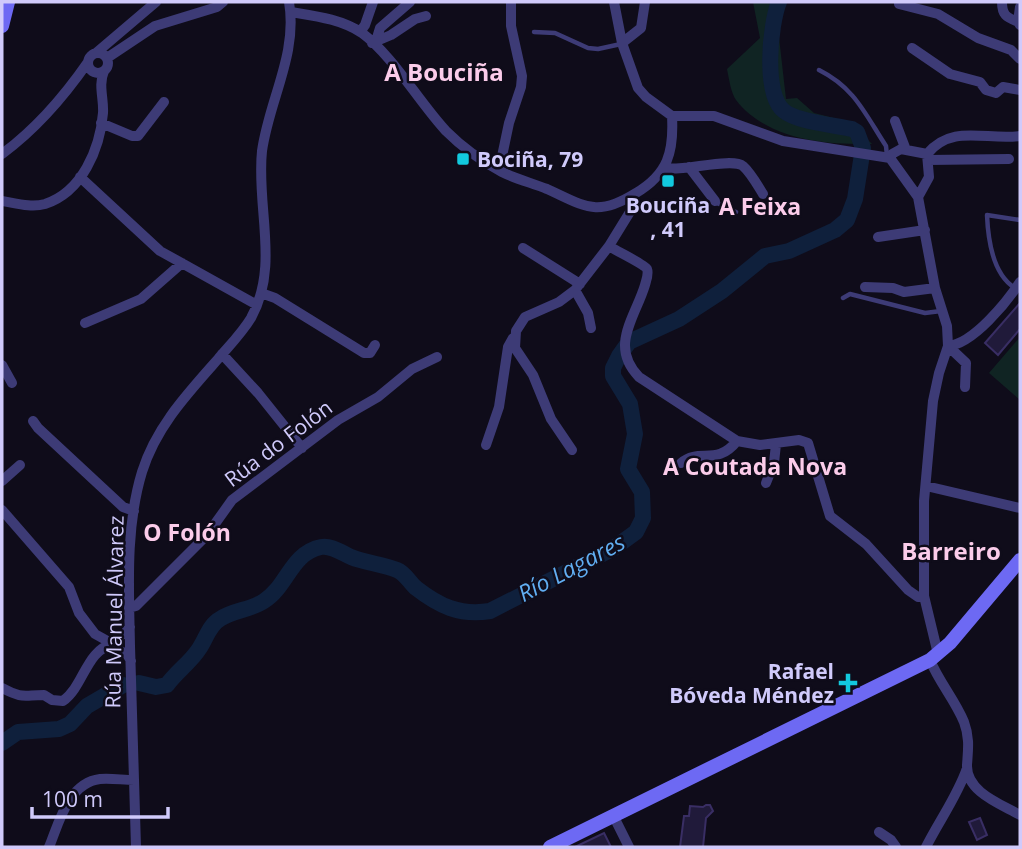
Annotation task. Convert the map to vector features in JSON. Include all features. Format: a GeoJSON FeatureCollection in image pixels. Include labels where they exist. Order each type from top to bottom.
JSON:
{"type":"FeatureCollection","features":[{"type":"Feature","properties":{"kind":"main road"},"geometry":{"type":"LineString","coordinates":[[2,26],[8,2]]}},
{"type":"Feature","properties":{"kind":"main road"},"geometry":{"type":"LineString","coordinates":[[550,847],[934,657],[950,643],[1020,560]]}},
{"type":"Feature","properties":{"kind":"street"},"geometry":{"type":"LineString","coordinates":[[2,201],[44,204],[63,194],[80,177],[99,142],[103,111],[101,91],[90,57],[156,2]]}},
{"type":"Feature","properties":{"kind":"street"},"geometry":{"type":"LineString","coordinates":[[107,58],[155,26],[217,7],[223,2]]}},
{"type":"Feature","properties":{"kind":"street"},"geometry":{"type":"LineString","coordinates":[[360,32],[373,2]]}},
{"type":"Feature","properties":{"kind":"street"},"geometry":{"type":"LineString","coordinates":[[374,42],[380,28],[410,2]]}},
{"type":"Feature","properties":{"kind":"street"},"geometry":{"type":"LineString","coordinates":[[495,167],[501,161],[509,123],[521,88],[522,76],[511,26],[511,2]]}},
{"type":"Feature","properties":{"kind":"street"},"geometry":{"type":"LineString","coordinates":[[614,2],[622,43],[638,88],[672,117],[714,116],[783,141],[870,155],[889,157],[901,149],[927,157],[1009,159]]}},
{"type":"Feature","properties":{"kind":"street"},"geometry":{"type":"LineString","coordinates":[[622,43],[641,28],[645,2]]}},
{"type":"Feature","properties":{"kind":"street"},"geometry":{"type":"LineString","coordinates":[[1002,2],[1002,12],[1006,18],[1019,23],[1020,7]]}},
{"type":"Feature","properties":{"kind":"street"},"geometry":{"type":"LineString","coordinates":[[899,4],[938,14],[978,38],[1011,50],[1020,59]]}},
{"type":"Feature","properties":{"kind":"street"},"geometry":{"type":"LineString","coordinates":[[290,7],[324,17],[360,32],[374,42],[447,132],[495,167],[589,208],[606,206],[633,195],[664,168],[672,147],[672,117]]}},
{"type":"Feature","properties":{"kind":"street","name":"Rúa Manuel Álvarez"},"geometry":{"type":"LineString","coordinates":[[136,847],[129,608],[134,511],[142,472],[168,417],[250,319],[261,293],[266,269],[261,204],[262,154],[266,126],[289,51],[290,7]]}},
{"type":"Feature","properties":{"kind":"street"},"geometry":{"type":"LineString","coordinates":[[374,42],[391,35],[415,19],[426,16]]}},
{"type":"Feature","properties":{"kind":"street"},"geometry":{"type":"LineString","coordinates":[[912,48],[950,74],[980,82],[986,90],[996,93],[1003,87],[1020,90]]}},
{"type":"Feature","properties":{"kind":"street"},"geometry":{"type":"LineString","coordinates":[[2,155],[39,123],[69,89],[95,70],[108,65],[107,58],[96,53]]}},
{"type":"Feature","properties":{"kind":"street"},"geometry":{"type":"LineString","coordinates":[[101,123],[138,136],[164,102]]}},
{"type":"Feature","properties":{"kind":"street"},"geometry":{"type":"LineString","coordinates":[[895,121],[906,150]]}},
{"type":"Feature","properties":{"kind":"street"},"geometry":{"type":"LineString","coordinates":[[918,197],[929,177],[927,157],[933,146],[950,137],[970,134],[998,138],[1020,136]]}},
{"type":"Feature","properties":{"kind":"street"},"geometry":{"type":"LineString","coordinates":[[889,157],[918,197],[948,346],[933,401],[927,451],[924,596],[934,657],[964,721],[969,738],[967,768],[958,790],[926,847]]}},
{"type":"Feature","properties":{"kind":"street"},"geometry":{"type":"LineString","coordinates":[[664,168],[672,170],[737,164],[743,167],[763,194]]}},
{"type":"Feature","properties":{"kind":"street"},"geometry":{"type":"LineString","coordinates":[[689,167],[715,201]]}},
{"type":"Feature","properties":{"kind":"street"},"geometry":{"type":"LineString","coordinates":[[80,177],[160,251],[257,305]]}},
{"type":"Feature","properties":{"kind":"street"},"geometry":{"type":"LineString","coordinates":[[486,445],[499,407],[508,347],[516,331],[525,317],[559,302],[578,287],[609,246],[633,207],[633,195]]}},
{"type":"Feature","properties":{"kind":"street"},"geometry":{"type":"LineString","coordinates":[[878,237],[925,230]]}},
{"type":"Feature","properties":{"kind":"street"},"geometry":{"type":"LineString","coordinates":[[609,246],[643,264],[647,270],[648,277],[643,292],[623,339],[633,371],[737,441],[760,445],[799,440],[808,443],[830,516],[866,544],[908,590],[918,597],[924,596]]}},
{"type":"Feature","properties":{"kind":"street"},"geometry":{"type":"LineString","coordinates":[[523,248],[578,287],[591,328]]}},
{"type":"Feature","properties":{"kind":"street"},"geometry":{"type":"LineString","coordinates":[[85,323],[141,299],[182,263]]}},
{"type":"Feature","properties":{"kind":"street"},"geometry":{"type":"LineString","coordinates":[[948,346],[959,344],[977,331],[1018,285]]}},
{"type":"Feature","properties":{"kind":"street"},"geometry":{"type":"LineString","coordinates":[[865,287],[893,288],[904,292],[935,288]]}},
{"type":"Feature","properties":{"kind":"street"},"geometry":{"type":"LineString","coordinates":[[261,293],[275,298],[364,353],[370,353],[375,345]]}},
{"type":"Feature","properties":{"kind":"street"},"geometry":{"type":"LineString","coordinates":[[516,331],[515,348],[533,375],[551,419],[572,450]]}},
{"type":"Feature","properties":{"kind":"street"},"geometry":{"type":"LineString","coordinates":[[948,346],[965,363],[965,387]]}},
{"type":"Feature","properties":{"kind":"street"},"geometry":{"type":"LineString","coordinates":[[222,354],[258,393],[302,449]]}},
{"type":"Feature","properties":{"kind":"street","name":"Rúa do Folón"},"geometry":{"type":"LineString","coordinates":[[129,608],[136,606],[202,541],[232,500],[338,420],[378,397],[412,369],[437,357]]}},
{"type":"Feature","properties":{"kind":"street"},"geometry":{"type":"LineString","coordinates":[[2,365],[12,383]]}},
{"type":"Feature","properties":{"kind":"street"},"geometry":{"type":"LineString","coordinates":[[33,421],[123,507],[134,511]]}},
{"type":"Feature","properties":{"kind":"street"},"geometry":{"type":"LineString","coordinates":[[681,463],[687,457],[720,456],[729,452],[737,441]]}},
{"type":"Feature","properties":{"kind":"street"},"geometry":{"type":"LineString","coordinates":[[766,483],[774,463],[776,444]]}},
{"type":"Feature","properties":{"kind":"street"},"geometry":{"type":"LineString","coordinates":[[2,481],[20,465]]}},
{"type":"Feature","properties":{"kind":"street"},"geometry":{"type":"LineString","coordinates":[[926,486],[1020,508]]}},
{"type":"Feature","properties":{"kind":"street"},"geometry":{"type":"LineString","coordinates":[[2,510],[69,587],[79,612],[94,634],[127,654],[131,661]]}},
{"type":"Feature","properties":{"kind":"street"},"geometry":{"type":"LineString","coordinates":[[113,644],[115,638],[130,627]]}},
{"type":"Feature","properties":{"kind":"street"},"geometry":{"type":"LineString","coordinates":[[121,635],[130,642],[122,651]]}},
{"type":"Feature","properties":{"kind":"street"},"geometry":{"type":"LineString","coordinates":[[2,688],[27,698],[44,695],[52,700],[63,701],[75,690],[91,661],[104,646],[113,644]]}},
{"type":"Feature","properties":{"kind":"street"},"geometry":{"type":"LineString","coordinates":[[967,768],[975,787],[1020,815]]}},
{"type":"Feature","properties":{"kind":"street"},"geometry":{"type":"LineString","coordinates":[[49,847],[72,794],[86,783],[100,779],[134,780]]}},
{"type":"Feature","properties":{"kind":"street"},"geometry":{"type":"LineString","coordinates":[[958,790],[975,787]]}},
{"type":"Feature","properties":{"kind":"street"},"geometry":{"type":"LineString","coordinates":[[613,815],[629,847]]}},
{"type":"Feature","properties":{"kind":"street"},"geometry":{"type":"LineString","coordinates":[[879,832],[896,847]]}},
{"type":"Feature","properties":{"kind":"lane"},"geometry":{"type":"LineString","coordinates":[[534,32],[555,33],[589,48],[598,49],[622,43]]}},
{"type":"Feature","properties":{"kind":"lane"},"geometry":{"type":"LineString","coordinates":[[819,71],[834,78],[852,92],[886,146],[889,157]]}},
{"type":"Feature","properties":{"kind":"lane"},"geometry":{"type":"LineString","coordinates":[[715,201],[736,212]]}},
{"type":"Feature","properties":{"kind":"lane"},"geometry":{"type":"LineString","coordinates":[[1018,285],[1005,279],[991,251],[987,215],[1020,220]]}},
{"type":"Feature","properties":{"kind":"lane"},"geometry":{"type":"LineString","coordinates":[[842,298],[850,294],[925,313],[942,311]]}},
{"type":"Feature","properties":{"kind":"green space"},"geometry":{"type":"Polygon","coordinates":[[[753,2],[775,2],[786,99],[797,98],[814,113],[850,122],[872,144],[817,141],[781,132],[764,124],[736,100],[727,69],[760,38],[753,2]]]}},
{"type":"Feature","properties":{"kind":"green space"},"geometry":{"type":"Polygon","coordinates":[[[1020,337],[1020,400],[989,373],[1020,337]]]}},
{"type":"Feature","properties":{"kind":"building"},"geometry":{"type":"Polygon","coordinates":[[[1020,303],[1020,329],[998,355],[985,343],[1020,303]]]}},
{"type":"Feature","properties":{"kind":"building"},"geometry":{"type":"Polygon","coordinates":[[[710,805],[713,811],[706,818],[703,847],[680,847],[684,816],[689,816],[690,806],[710,805]]]}},
{"type":"Feature","properties":{"kind":"building"},"geometry":{"type":"Polygon","coordinates":[[[980,818],[987,835],[977,840],[969,822],[980,818]]]}},
{"type":"Feature","properties":{"kind":"building"},"geometry":{"type":"Polygon","coordinates":[[[604,833],[611,847],[575,847],[604,833]]]}},
{"type":"Feature","properties":{"kind":"waterway","name":"Río Lagares"},"geometry":{"type":"LineString","coordinates":[[139,683],[156,687],[167,685],[195,654],[216,622],[272,595],[296,563],[311,550],[333,548],[357,559],[397,570],[416,588],[442,605],[459,611],[479,612],[490,611],[614,548],[636,532],[643,518],[642,492],[628,469],[635,434],[630,404],[613,376],[613,368],[619,356],[629,342],[679,319],[722,291],[765,256],[789,251],[835,230],[847,220],[855,199],[863,148],[857,132],[798,118],[784,111],[777,103],[770,59],[773,26],[779,2]]}},
{"type":"Feature","properties":{"kind":"waterway","name":"Río Lagares"},"geometry":{"type":"LineString","coordinates":[[2,743],[18,732],[59,729],[70,724],[87,706],[123,685]]}},
{"type":"Feature","properties":{"kind":"place","name":"Bociña, 79"},"geometry":{"type":"Point","coordinates":[463,159]}},
{"type":"Feature","properties":{"kind":"place","name":"Bouciña , 41"},"geometry":{"type":"Point","coordinates":[668,181]}},
{"type":"Feature","properties":{"kind":"place","name":"Rafael Bóveda Méndez"},"geometry":{"type":"Point","coordinates":[848,683]}},
{"type":"Feature","properties":{"kind":"district","name":"A Bouciña"},"geometry":{"type":"Point","coordinates":[444,71]}},
{"type":"Feature","properties":{"kind":"district","name":"A Feixa"},"geometry":{"type":"Point","coordinates":[760,206]}},
{"type":"Feature","properties":{"kind":"district","name":"A Coutada Nova"},"geometry":{"type":"Point","coordinates":[755,466]}},
{"type":"Feature","properties":{"kind":"district","name":"O Folón"},"geometry":{"type":"Point","coordinates":[187,532]}},
{"type":"Feature","properties":{"kind":"district","name":"Barreiro"},"geometry":{"type":"Point","coordinates":[951,550]}}]}
